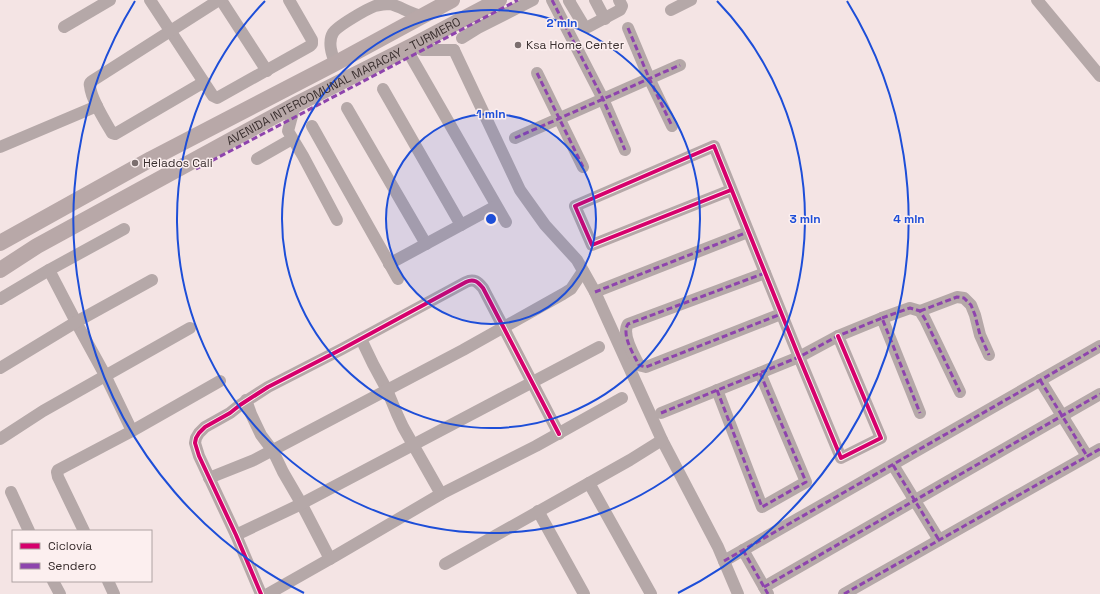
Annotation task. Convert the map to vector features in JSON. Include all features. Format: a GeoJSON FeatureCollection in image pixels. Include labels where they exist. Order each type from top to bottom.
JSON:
{"type":"FeatureCollection","features":[{"type":"Feature","properties":{"kind":"main road","name":"AVENIDA INTERCOMUNAL MARACAY - TURMERO"},"geometry":{"type":"LineString","coordinates":[[0,243],[151,159],[452,0]]}},
{"type":"Feature","properties":{"kind":"main road","name":"AVENIDA INTERCOMUNAL MARACAY - TURMERO"},"geometry":{"type":"LineString","coordinates":[[0,270],[37,246],[294,105],[410,47],[499,0]]}},
{"type":"Feature","properties":{"kind":"street"},"geometry":{"type":"LineString","coordinates":[[64,27],[110,0]]}},
{"type":"Feature","properties":{"kind":"street"},"geometry":{"type":"LineString","coordinates":[[150,0],[213,96],[217,98],[267,71],[312,44],[312,40],[289,0]]}},
{"type":"Feature","properties":{"kind":"street"},"geometry":{"type":"LineString","coordinates":[[204,82],[115,134],[112,133],[97,106],[90,87],[90,83],[92,81],[220,0],[267,71]]}},
{"type":"Feature","properties":{"kind":"street"},"geometry":{"type":"LineString","coordinates":[[462,38],[478,28],[533,0]]}},
{"type":"Feature","properties":{"kind":"street"},"geometry":{"type":"LineString","coordinates":[[552,0],[603,99],[626,150]]}},
{"type":"Feature","properties":{"kind":"street"},"geometry":{"type":"LineString","coordinates":[[570,0],[569,1],[584,26],[588,27],[620,10],[622,6],[619,0]]}},
{"type":"Feature","properties":{"kind":"street"},"geometry":{"type":"LineString","coordinates":[[596,0],[605,18]]}},
{"type":"Feature","properties":{"kind":"street"},"geometry":{"type":"LineString","coordinates":[[671,10],[691,0]]}},
{"type":"Feature","properties":{"kind":"street"},"geometry":{"type":"LineString","coordinates":[[1037,0],[1100,76]]}},
{"type":"Feature","properties":{"kind":"street"},"geometry":{"type":"LineString","coordinates":[[336,62],[333,58],[331,40],[333,33],[340,25],[375,6],[389,4],[414,15],[423,16]]}},
{"type":"Feature","properties":{"kind":"street"},"geometry":{"type":"LineString","coordinates":[[454,50],[462,38],[466,27],[466,17]]}},
{"type":"Feature","properties":{"kind":"street"},"geometry":{"type":"LineString","coordinates":[[628,28],[649,78],[672,126]]}},
{"type":"Feature","properties":{"kind":"street"},"geometry":{"type":"LineString","coordinates":[[410,47],[422,50],[454,50]]}},
{"type":"Feature","properties":{"kind":"street"},"geometry":{"type":"LineString","coordinates":[[410,47],[506,222]]}},
{"type":"Feature","properties":{"kind":"street"},"geometry":{"type":"LineString","coordinates":[[454,50],[520,190],[545,225],[577,260],[595,292],[662,440],[718,547],[738,594]]}},
{"type":"Feature","properties":{"kind":"street"},"geometry":{"type":"LineString","coordinates":[[515,138],[680,65]]}},
{"type":"Feature","properties":{"kind":"street"},"geometry":{"type":"LineString","coordinates":[[537,73],[583,167]]}},
{"type":"Feature","properties":{"kind":"street"},"geometry":{"type":"LineString","coordinates":[[383,89],[461,225]]}},
{"type":"Feature","properties":{"kind":"street"},"geometry":{"type":"LineString","coordinates":[[294,105],[288,132],[303,156],[337,220]]}},
{"type":"Feature","properties":{"kind":"street"},"geometry":{"type":"LineString","coordinates":[[0,148],[97,106]]}},
{"type":"Feature","properties":{"kind":"street"},"geometry":{"type":"LineString","coordinates":[[347,108],[426,244]]}},
{"type":"Feature","properties":{"kind":"street"},"geometry":{"type":"LineString","coordinates":[[312,126],[398,279]]}},
{"type":"Feature","properties":{"kind":"street"},"geometry":{"type":"LineString","coordinates":[[257,159],[292,139]]}},
{"type":"Feature","properties":{"kind":"street"},"geometry":{"type":"LineString","coordinates":[[731,190],[592,244],[574,206],[714,146],[781,314],[841,458],[881,438],[838,336]]}},
{"type":"Feature","properties":{"kind":"street"},"geometry":{"type":"LineString","coordinates":[[389,264],[496,206]]}},
{"type":"Feature","properties":{"kind":"street"},"geometry":{"type":"LineString","coordinates":[[0,299],[124,229]]}},
{"type":"Feature","properties":{"kind":"street"},"geometry":{"type":"LineString","coordinates":[[595,292],[748,232]]}},
{"type":"Feature","properties":{"kind":"street"},"geometry":{"type":"LineString","coordinates":[[49,270],[105,375],[132,431]]}},
{"type":"Feature","properties":{"kind":"street"},"geometry":{"type":"LineString","coordinates":[[209,478],[254,460],[463,350],[571,289],[583,271]]}},
{"type":"Feature","properties":{"kind":"street"},"geometry":{"type":"LineString","coordinates":[[765,273],[628,324],[625,331],[627,339],[640,365],[646,367],[781,314]]}},
{"type":"Feature","properties":{"kind":"street"},"geometry":{"type":"LineString","coordinates":[[0,368],[76,322],[152,280]]}},
{"type":"Feature","properties":{"kind":"street"},"geometry":{"type":"LineString","coordinates":[[262,594],[199,456],[195,443],[199,433],[205,427],[225,416],[246,400],[268,387],[361,339],[459,285],[472,280],[479,283],[504,327],[522,365],[559,434]]}},
{"type":"Feature","properties":{"kind":"street"},"geometry":{"type":"LineString","coordinates":[[661,413],[799,357],[838,336],[882,318],[910,308],[920,311],[958,297],[964,298],[971,305],[976,315],[980,335],[989,355]]}},
{"type":"Feature","properties":{"kind":"street"},"geometry":{"type":"LineString","coordinates":[[920,311],[925,318],[960,392]]}},
{"type":"Feature","properties":{"kind":"street"},"geometry":{"type":"LineString","coordinates":[[882,318],[920,413]]}},
{"type":"Feature","properties":{"kind":"street"},"geometry":{"type":"LineString","coordinates":[[0,439],[43,411],[190,328]]}},
{"type":"Feature","properties":{"kind":"street"},"geometry":{"type":"LineString","coordinates":[[361,339],[372,364],[387,390],[397,414],[441,494]]}},
{"type":"Feature","properties":{"kind":"street"},"geometry":{"type":"LineString","coordinates":[[724,561],[1100,346]]}},
{"type":"Feature","properties":{"kind":"street"},"geometry":{"type":"LineString","coordinates":[[236,535],[414,445],[599,347]]}},
{"type":"Feature","properties":{"kind":"street"},"geometry":{"type":"LineString","coordinates":[[717,390],[762,507],[806,482],[760,373]]}},
{"type":"Feature","properties":{"kind":"street"},"geometry":{"type":"LineString","coordinates":[[1040,380],[1087,456]]}},
{"type":"Feature","properties":{"kind":"street"},"geometry":{"type":"LineString","coordinates":[[84,530],[57,471],[132,431],[220,381]]}},
{"type":"Feature","properties":{"kind":"street"},"geometry":{"type":"LineString","coordinates":[[743,550],[766,590],[914,500],[1100,394]]}},
{"type":"Feature","properties":{"kind":"street"},"geometry":{"type":"LineString","coordinates":[[268,594],[441,494],[559,434],[622,398]]}},
{"type":"Feature","properties":{"kind":"street"},"geometry":{"type":"LineString","coordinates":[[246,400],[261,435],[273,450],[283,472],[330,559]]}},
{"type":"Feature","properties":{"kind":"street"},"geometry":{"type":"LineString","coordinates":[[445,564],[630,460],[662,440]]}},
{"type":"Feature","properties":{"kind":"street"},"geometry":{"type":"LineString","coordinates":[[844,594],[1100,449]]}},
{"type":"Feature","properties":{"kind":"street"},"geometry":{"type":"LineString","coordinates":[[893,465],[939,540]]}},
{"type":"Feature","properties":{"kind":"street"},"geometry":{"type":"LineString","coordinates":[[589,483],[651,594]]}},
{"type":"Feature","properties":{"kind":"street"},"geometry":{"type":"LineString","coordinates":[[11,492],[30,530]]}},
{"type":"Feature","properties":{"kind":"street"},"geometry":{"type":"LineString","coordinates":[[538,511],[584,594]]}},
{"type":"Feature","properties":{"kind":"street"},"geometry":{"type":"LineString","coordinates":[[54,582],[60,594]]}},
{"type":"Feature","properties":{"kind":"street"},"geometry":{"type":"LineString","coordinates":[[108,582],[114,594]]}},
{"type":"Feature","properties":{"kind":"marked path"},"geometry":{"type":"LineString","coordinates":[[196,169],[518,0]]}},
{"type":"Feature","properties":{"kind":"marked path"},"geometry":{"type":"LineString","coordinates":[[552,0],[603,99],[625,150]]}},
{"type":"Feature","properties":{"kind":"marked path"},"geometry":{"type":"LineString","coordinates":[[628,28],[649,78],[672,126]]}},
{"type":"Feature","properties":{"kind":"marked path"},"geometry":{"type":"LineString","coordinates":[[515,138],[680,65]]}},
{"type":"Feature","properties":{"kind":"marked path"},"geometry":{"type":"LineString","coordinates":[[537,73],[583,167]]}},
{"type":"Feature","properties":{"kind":"marked path"},"geometry":{"type":"LineString","coordinates":[[595,292],[748,232]]}},
{"type":"Feature","properties":{"kind":"marked path"},"geometry":{"type":"LineString","coordinates":[[765,273],[628,324],[626,334],[629,345],[639,365],[646,367],[781,314]]}},
{"type":"Feature","properties":{"kind":"marked path"},"geometry":{"type":"LineString","coordinates":[[920,311],[957,297],[964,298],[971,305],[980,335],[989,355]]}},
{"type":"Feature","properties":{"kind":"marked path"},"geometry":{"type":"LineString","coordinates":[[882,318],[910,308],[920,311],[960,392]]}},
{"type":"Feature","properties":{"kind":"marked path"},"geometry":{"type":"LineString","coordinates":[[661,413],[799,357],[838,336],[882,318],[920,413]]}},
{"type":"Feature","properties":{"kind":"marked path"},"geometry":{"type":"LineString","coordinates":[[724,561],[1100,346]]}},
{"type":"Feature","properties":{"kind":"marked path"},"geometry":{"type":"LineString","coordinates":[[717,390],[762,507],[806,482],[760,373]]}},
{"type":"Feature","properties":{"kind":"marked path"},"geometry":{"type":"LineString","coordinates":[[1040,380],[1087,456]]}},
{"type":"Feature","properties":{"kind":"marked path"},"geometry":{"type":"LineString","coordinates":[[764,587],[1100,394]]}},
{"type":"Feature","properties":{"kind":"marked path"},"geometry":{"type":"LineString","coordinates":[[844,594],[1100,449]]}},
{"type":"Feature","properties":{"kind":"marked path"},"geometry":{"type":"LineString","coordinates":[[893,465],[939,540]]}},
{"type":"Feature","properties":{"kind":"marked path"},"geometry":{"type":"LineString","coordinates":[[743,550],[768,594]]}},
{"type":"Feature","properties":{"kind":"cycle path"},"geometry":{"type":"LineString","coordinates":[[731,190],[592,245],[575,206],[714,146],[841,458],[881,438],[838,336]]}},
{"type":"Feature","properties":{"kind":"cycle path"},"geometry":{"type":"LineString","coordinates":[[261,594],[236,535],[199,456],[195,443],[199,433],[205,427],[230,413],[268,387],[466,282],[474,281],[478,282],[483,288],[559,434]]}},
{"type":"Feature","properties":{"kind":"place","name":"Ksa Home Center"},"geometry":{"type":"Point","coordinates":[518,45]}},
{"type":"Feature","properties":{"kind":"place","name":"Helados Cali"},"geometry":{"type":"Point","coordinates":[135,163]}}]}
